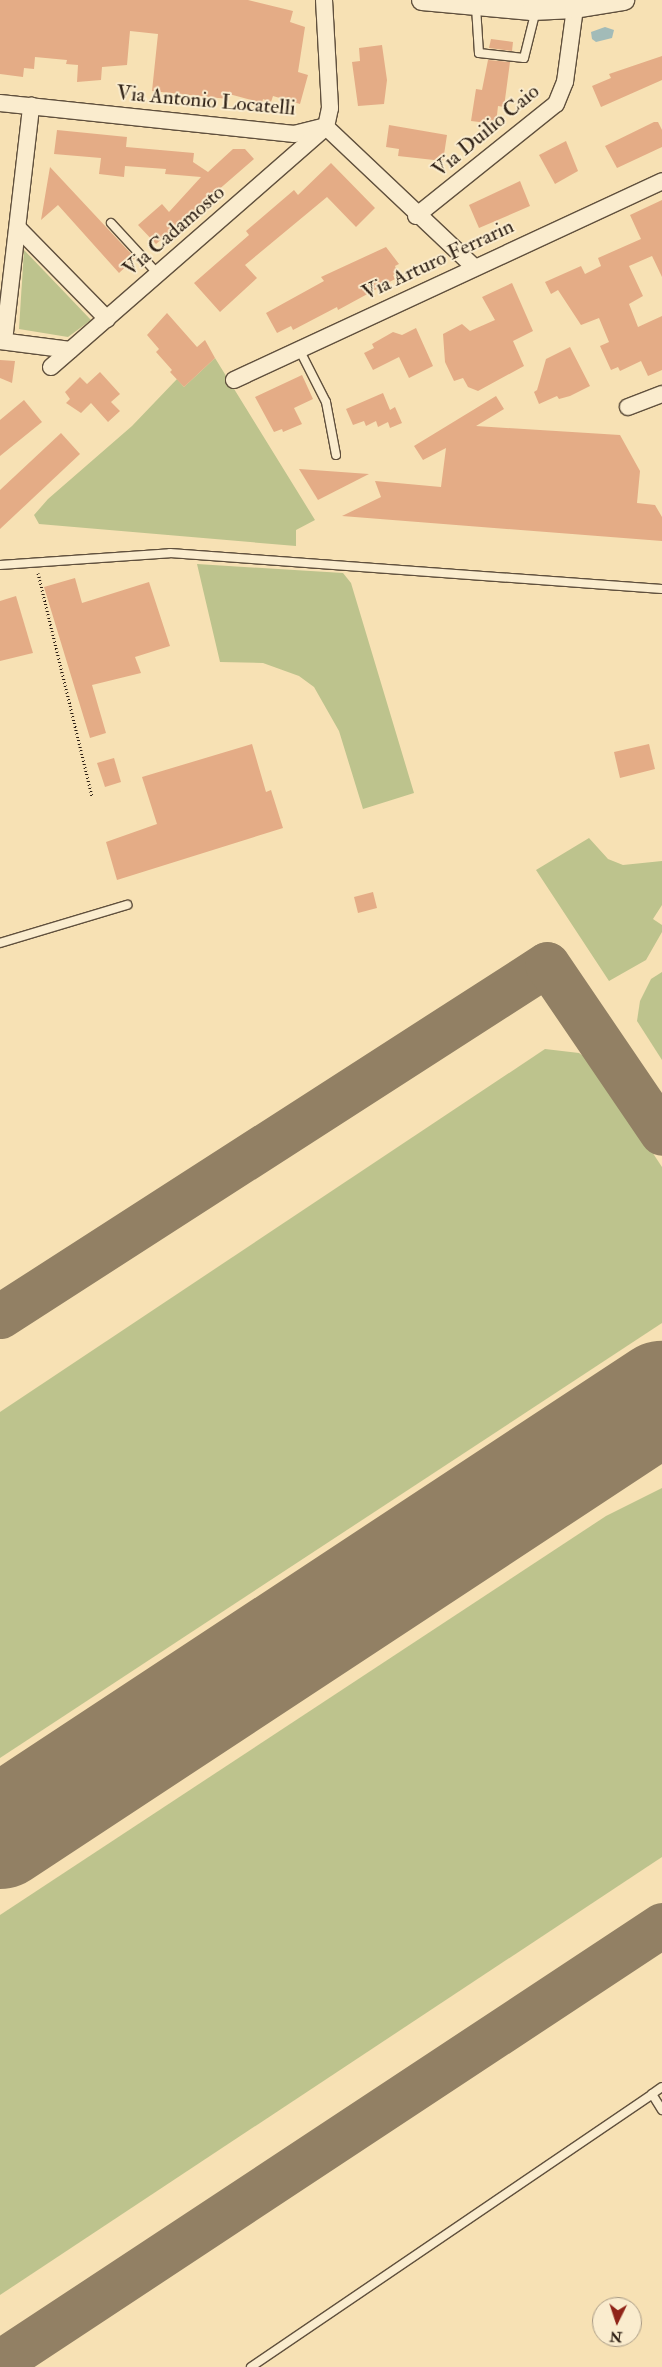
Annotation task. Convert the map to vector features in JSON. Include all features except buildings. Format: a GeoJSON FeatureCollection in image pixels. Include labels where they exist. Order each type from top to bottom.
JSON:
{"type":"FeatureCollection","features":[{"type":"Feature","properties":{"kind":"street"},"geometry":{"type":"LineString","coordinates":[[324,0],[330,108],[326,127]]}},
{"type":"Feature","properties":{"kind":"street"},"geometry":{"type":"LineString","coordinates":[[422,0],[476,7],[536,10],[575,8],[624,0]]}},
{"type":"Feature","properties":{"kind":"street","name":"Via Duilio Caio"},"geometry":{"type":"LineString","coordinates":[[416,216],[556,104],[564,82],[575,8]]}},
{"type":"Feature","properties":{"kind":"street","name":"Via Antonio Locatelli"},"geometry":{"type":"LineString","coordinates":[[0,103],[294,134],[326,127],[416,216],[473,266]]}},
{"type":"Feature","properties":{"kind":"street"},"geometry":{"type":"LineString","coordinates":[[31,106],[19,229],[2,341],[70,350]]}},
{"type":"Feature","properties":{"kind":"street","name":"Via Cadamosto"},"geometry":{"type":"LineString","coordinates":[[51,367],[326,127]]}},
{"type":"Feature","properties":{"kind":"street","name":"Via Arturo Ferrarin"},"geometry":{"type":"LineString","coordinates":[[234,380],[473,266],[662,181]]}},
{"type":"Feature","properties":{"kind":"street"},"geometry":{"type":"LineString","coordinates":[[19,229],[107,319]]}},
{"type":"Feature","properties":{"kind":"street"},"geometry":{"type":"LineString","coordinates":[[628,407],[662,394]]}},
{"type":"Feature","properties":{"kind":"lane"},"geometry":{"type":"LineString","coordinates":[[476,7],[479,53],[524,58],[536,10]]}},
{"type":"Feature","properties":{"kind":"lane"},"geometry":{"type":"LineString","coordinates":[[110,223],[158,274]]}},
{"type":"Feature","properties":{"kind":"lane"},"geometry":{"type":"LineString","coordinates":[[299,349],[326,402],[336,455]]}},
{"type":"Feature","properties":{"kind":"lane"},"geometry":{"type":"LineString","coordinates":[[0,565],[170,553],[662,589]]}},
{"type":"Feature","properties":{"kind":"lane"},"geometry":{"type":"LineString","coordinates":[[0,943],[128,905]]}},
{"type":"Feature","properties":{"kind":"lane"},"geometry":{"type":"LineString","coordinates":[[251,2367],[662,2087]]}},
{"type":"Feature","properties":{"kind":"lane"},"geometry":{"type":"LineString","coordinates":[[652,2094],[662,2110]]}},
{"type":"Feature","properties":{"kind":"path"},"geometry":{"type":"LineString","coordinates":[[32,570],[38,571],[37,581],[92,796]]}},
{"type":"Feature","properties":{"kind":"green space"},"geometry":{"type":"Polygon","coordinates":[[[24,250],[91,320],[68,337],[19,329],[24,250]]]}},
{"type":"Feature","properties":{"kind":"green space"},"geometry":{"type":"Polygon","coordinates":[[[215,358],[315,520],[296,530],[296,546],[39,524],[34,515],[48,499],[132,426],[177,379],[184,387],[215,358]]]}},
{"type":"Feature","properties":{"kind":"green space"},"geometry":{"type":"Polygon","coordinates":[[[197,564],[343,573],[351,583],[414,793],[363,809],[339,731],[314,687],[299,676],[263,663],[220,662],[197,564]]]}},
{"type":"Feature","properties":{"kind":"green space"},"geometry":{"type":"Polygon","coordinates":[[[589,838],[608,859],[623,865],[662,861],[662,905],[653,919],[662,925],[662,932],[646,960],[609,981],[536,870],[589,838]]]}},
{"type":"Feature","properties":{"kind":"green space"},"geometry":{"type":"Polygon","coordinates":[[[662,972],[662,1060],[637,1021],[640,1001],[651,979],[662,972]]]}},
{"type":"Feature","properties":{"kind":"green space"},"geometry":{"type":"Polygon","coordinates":[[[545,1049],[579,1053],[594,1064],[662,1167],[662,1323],[0,1758],[0,1412],[545,1049]]]}},
{"type":"Feature","properties":{"kind":"green space"},"geometry":{"type":"Polygon","coordinates":[[[662,1488],[662,1857],[0,2295],[0,1915],[606,1516],[662,1488]]]}},
{"type":"Feature","properties":{"kind":"water"},"geometry":{"type":"Polygon","coordinates":[[[605,27],[614,30],[612,38],[596,42],[592,39],[591,32],[605,27]]]}},
{"type":"Feature","properties":{"kind":"taxiway"},"geometry":{"type":"LineString","coordinates":[[0,1316],[547,964],[662,1133]]}},
{"type":"Feature","properties":{"kind":"taxiway"},"geometry":{"type":"LineString","coordinates":[[0,2362],[662,1925]]}},
{"type":"Feature","properties":{"kind":"runway"},"geometry":{"type":"LineString","coordinates":[[0,1833],[662,1397]]}}]}
